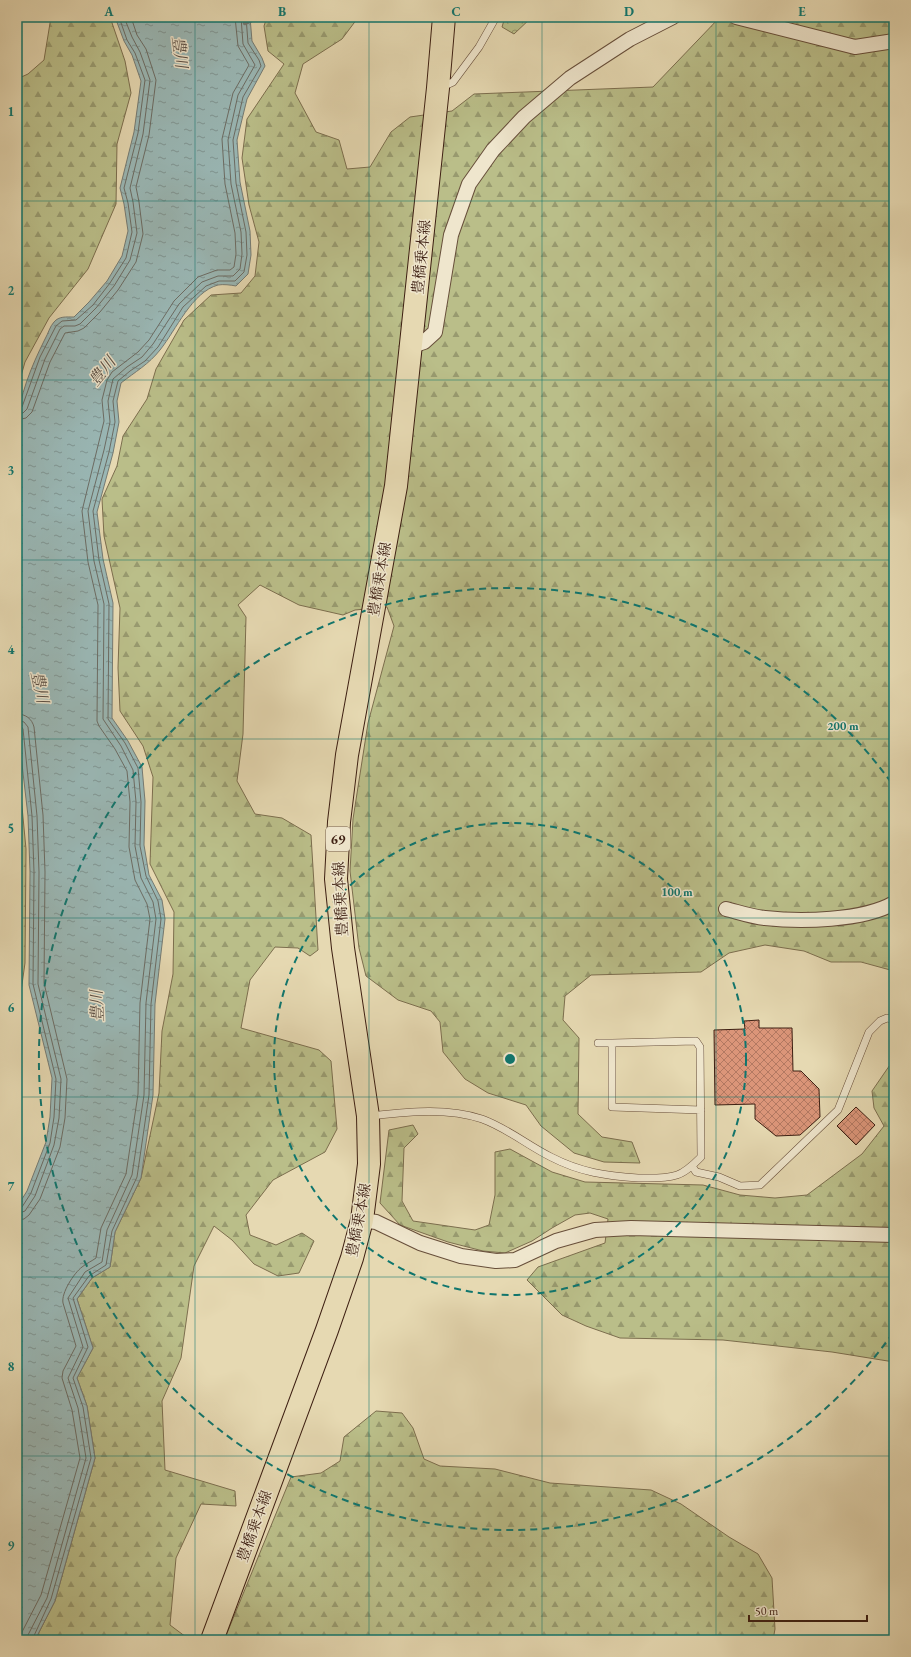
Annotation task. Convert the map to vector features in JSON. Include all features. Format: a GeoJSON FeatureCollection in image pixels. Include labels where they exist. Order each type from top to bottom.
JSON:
{"type":"FeatureCollection","features":[{"type":"Feature","properties":{"kind":"main road","name":"豊橋乗本線"},"geometry":{"type":"LineString","coordinates":[[212,1640],[327,1330],[352,1258],[362,1220],[369,1164],[368,1116],[342,948],[336,879],[339,822],[348,755],[396,486],[412,346],[444,17]]}},
{"type":"Feature","properties":{"kind":"street"},"geometry":{"type":"LineString","coordinates":[[412,346],[424,342],[436,332],[451,234],[469,184],[493,150],[524,117],[570,78],[630,39],[673,17]]}},
{"type":"Feature","properties":{"kind":"street"},"geometry":{"type":"LineString","coordinates":[[736,17],[855,47],[894,41]]}},
{"type":"Feature","properties":{"kind":"street"},"geometry":{"type":"LineString","coordinates":[[726,909],[764,918],[816,920],[859,915],[894,903]]}},
{"type":"Feature","properties":{"kind":"street"},"geometry":{"type":"LineString","coordinates":[[362,1220],[376,1222],[420,1243],[461,1256],[496,1261],[515,1260],[556,1241],[595,1230],[631,1228],[894,1235]]}},
{"type":"Feature","properties":{"kind":"lane"},"geometry":{"type":"LineString","coordinates":[[438,88],[453,82],[479,47],[496,17]]}},
{"type":"Feature","properties":{"kind":"lane"},"geometry":{"type":"LineString","coordinates":[[692,1166],[696,1172],[719,1178],[740,1186],[760,1185],[838,1110],[869,1032],[880,1021],[887,1018],[894,1020]]}},
{"type":"Feature","properties":{"kind":"lane"},"geometry":{"type":"LineString","coordinates":[[368,1116],[411,1111],[449,1113],[481,1119],[509,1132],[551,1157],[578,1168],[607,1176],[661,1179],[679,1175],[692,1166],[701,1157],[700,1047],[696,1041],[598,1043]]}},
{"type":"Feature","properties":{"kind":"lane"},"geometry":{"type":"LineString","coordinates":[[612,1043],[612,1107],[701,1110]]}},
{"type":"Feature","properties":{"kind":"green space"},"geometry":{"type":"Polygon","coordinates":[[[51,17],[110,17],[125,61],[131,93],[117,144],[116,204],[88,269],[49,318],[25,362],[17,390],[17,79],[28,74],[44,60],[51,17]]]}},
{"type":"Feature","properties":{"kind":"green space"},"geometry":{"type":"Polygon","coordinates":[[[267,17],[350,17],[357,19],[342,39],[303,64],[295,93],[316,132],[339,140],[347,169],[370,167],[391,132],[410,117],[452,111],[474,94],[653,87],[720,17],[894,17],[894,971],[861,962],[831,962],[804,951],[765,945],[729,953],[701,972],[591,975],[565,996],[563,1020],[579,1038],[578,1114],[602,1137],[632,1142],[640,1163],[604,1162],[574,1153],[541,1126],[526,1105],[488,1093],[465,1079],[443,1052],[440,1022],[431,1011],[398,1000],[366,976],[359,948],[350,871],[353,819],[368,723],[394,626],[387,607],[355,610],[343,615],[299,605],[260,585],[238,605],[246,617],[243,734],[237,781],[255,814],[282,818],[311,835],[318,950],[310,956],[298,948],[275,947],[250,980],[241,1028],[319,1050],[331,1061],[337,1129],[325,1152],[273,1180],[246,1215],[250,1235],[276,1245],[302,1233],[314,1241],[299,1273],[278,1276],[254,1264],[232,1240],[214,1226],[194,1266],[181,1358],[162,1401],[165,1470],[235,1491],[236,1506],[201,1504],[176,1558],[170,1625],[190,1640],[35,1640],[55,1601],[95,1458],[87,1406],[77,1378],[93,1348],[77,1299],[92,1278],[110,1267],[115,1232],[141,1178],[159,1093],[162,1031],[173,974],[174,912],[150,864],[153,777],[143,746],[120,711],[118,668],[120,608],[104,536],[102,499],[117,466],[123,436],[147,399],[156,369],[184,320],[211,295],[241,293],[255,276],[259,242],[249,205],[242,158],[247,119],[284,64],[268,51],[264,26],[267,17]]]}},
{"type":"Feature","properties":{"kind":"green space"},"geometry":{"type":"Polygon","coordinates":[[[505,17],[532,17],[514,34],[502,27],[505,17]]]}},
{"type":"Feature","properties":{"kind":"green space"},"geometry":{"type":"Polygon","coordinates":[[[17,754],[26,849],[25,963],[17,1020],[17,754]]]}},
{"type":"Feature","properties":{"kind":"green space"},"geometry":{"type":"Polygon","coordinates":[[[894,1059],[894,1362],[832,1352],[723,1340],[620,1338],[586,1326],[562,1315],[527,1280],[538,1267],[605,1243],[608,1219],[590,1213],[575,1215],[532,1241],[505,1253],[483,1251],[448,1242],[400,1225],[380,1203],[389,1130],[413,1125],[418,1134],[404,1148],[402,1201],[413,1221],[475,1230],[489,1225],[495,1195],[495,1152],[510,1149],[552,1172],[585,1182],[703,1185],[740,1195],[775,1198],[807,1195],[862,1154],[884,1126],[874,1108],[872,1091],[894,1059]]]}},
{"type":"Feature","properties":{"kind":"green space"},"geometry":{"type":"Polygon","coordinates":[[[376,1411],[402,1413],[413,1428],[424,1459],[440,1466],[495,1469],[550,1483],[651,1490],[681,1504],[729,1537],[758,1554],[772,1578],[775,1629],[773,1640],[209,1640],[225,1638],[291,1477],[321,1473],[340,1461],[344,1437],[376,1411]]]}},
{"type":"Feature","properties":{"kind":"water","name":"豊川"},"geometry":{"type":"Polygon","coordinates":[[[115,17],[250,17],[252,41],[265,66],[247,99],[237,140],[240,182],[250,231],[251,255],[248,274],[236,286],[218,285],[200,295],[192,303],[156,355],[147,364],[121,383],[117,401],[119,422],[113,453],[97,512],[103,559],[113,603],[112,718],[128,741],[142,767],[145,801],[144,845],[149,875],[162,900],[165,919],[155,1004],[153,1095],[141,1178],[115,1232],[110,1267],[92,1278],[77,1299],[93,1348],[77,1378],[87,1406],[95,1458],[55,1601],[35,1640],[17,1640],[17,1207],[27,1191],[46,1142],[50,1117],[52,1078],[29,985],[30,872],[28,816],[17,721],[17,427],[20,404],[26,382],[51,326],[60,318],[74,317],[107,281],[122,256],[128,231],[120,188],[134,132],[141,81],[132,55],[124,41],[115,17]]]}},
{"type":"Feature","properties":{"kind":"building"},"geometry":{"type":"Polygon","coordinates":[[[759,1020],[759,1028],[792,1028],[793,1071],[801,1071],[819,1089],[820,1117],[800,1135],[776,1136],[755,1119],[755,1104],[715,1105],[714,1030],[745,1029],[744,1021],[759,1020]]]}},
{"type":"Feature","properties":{"kind":"building"},"geometry":{"type":"Polygon","coordinates":[[[856,1107],[875,1125],[856,1145],[837,1126],[856,1107]]]}},
{"type":"Feature","properties":{"kind":"waterway"},"geometry":{"type":"LineString","coordinates":[[245,23],[258,17]]}}]}
